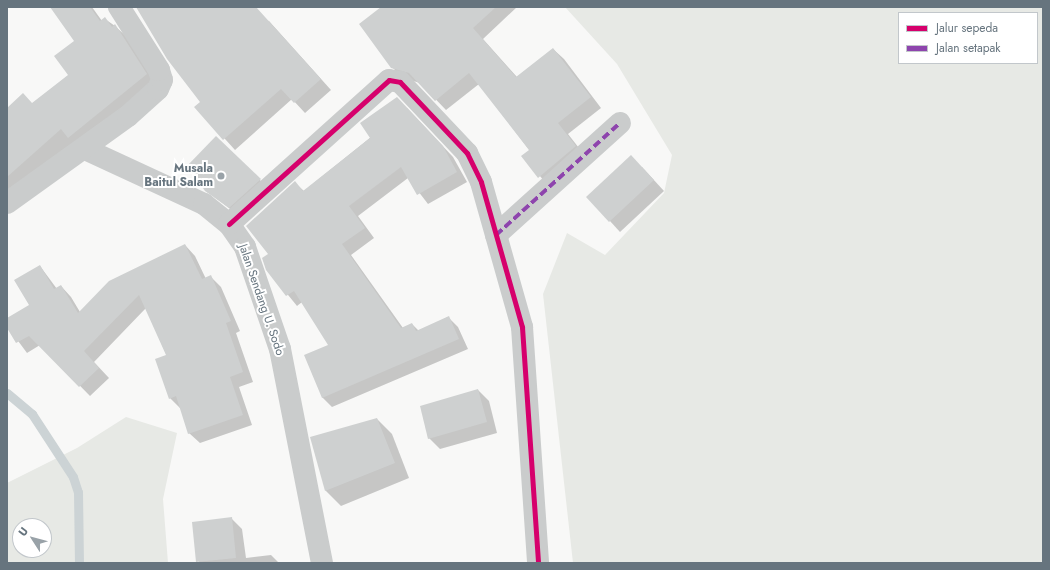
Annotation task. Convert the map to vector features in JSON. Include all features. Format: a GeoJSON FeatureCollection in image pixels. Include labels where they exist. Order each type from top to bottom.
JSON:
{"type":"FeatureCollection","features":[{"type":"Feature","properties":{"kind":"street"},"geometry":{"type":"LineString","coordinates":[[7,203],[85,149],[128,116],[158,90],[162,80],[119,7]]}},
{"type":"Feature","properties":{"kind":"street"},"geometry":{"type":"LineString","coordinates":[[229,224],[389,80],[396,79],[467,154],[481,182],[522,327],[538,563]]}},
{"type":"Feature","properties":{"kind":"street"},"geometry":{"type":"LineString","coordinates":[[496,235],[620,123]]}},
{"type":"Feature","properties":{"kind":"street","name":"Jalan Sendang U. Sodo"},"geometry":{"type":"LineString","coordinates":[[85,149],[204,204],[229,224],[245,247],[280,349],[322,563]]}},
{"type":"Feature","properties":{"kind":"shaded area"},"geometry":{"type":"Polygon","coordinates":[[[565,7],[1043,7],[1043,563],[573,563],[543,294],[567,233],[605,255],[664,193],[672,155],[617,64],[565,7]]]}},
{"type":"Feature","properties":{"kind":"shaded area"},"geometry":{"type":"Polygon","coordinates":[[[126,417],[177,433],[163,499],[168,563],[7,563],[7,483],[77,448],[126,417]]]}},
{"type":"Feature","properties":{"kind":"building"},"geometry":{"type":"Polygon","coordinates":[[[50,7],[90,7],[100,21],[105,17],[112,27],[115,24],[147,74],[68,138],[61,129],[7,177],[7,108],[23,93],[32,103],[68,75],[54,56],[74,41],[50,7]]]}},
{"type":"Feature","properties":{"kind":"building"},"geometry":{"type":"Polygon","coordinates":[[[136,7],[256,7],[321,79],[294,103],[281,89],[223,140],[194,107],[200,102],[167,59],[136,7]]]}},
{"type":"Feature","properties":{"kind":"building"},"geometry":{"type":"Polygon","coordinates":[[[381,7],[496,7],[473,28],[516,77],[553,48],[591,97],[558,123],[576,146],[538,178],[521,156],[529,150],[469,73],[435,101],[409,73],[391,68],[359,24],[381,7]]]}},
{"type":"Feature","properties":{"kind":"building"},"geometry":{"type":"Polygon","coordinates":[[[397,97],[443,146],[457,172],[417,195],[401,167],[349,206],[365,228],[342,244],[401,328],[412,323],[416,331],[449,316],[459,339],[322,398],[304,355],[328,345],[294,291],[286,296],[266,270],[262,258],[268,254],[246,226],[295,181],[303,191],[370,138],[360,123],[397,97]]]}},
{"type":"Feature","properties":{"kind":"building","name":"Musala Baitul Salam"},"geometry":{"type":"Polygon","coordinates":[[[216,136],[261,179],[229,208],[205,191],[187,166],[216,136]]]}},
{"type":"Feature","properties":{"kind":"building"},"geometry":{"type":"Polygon","coordinates":[[[631,155],[654,180],[609,222],[586,197],[631,155]]]}},
{"type":"Feature","properties":{"kind":"building"},"geometry":{"type":"Polygon","coordinates":[[[185,244],[202,279],[211,275],[231,321],[226,323],[243,372],[230,377],[243,415],[188,434],[176,396],[169,399],[155,359],[166,355],[139,295],[84,351],[99,368],[79,387],[29,336],[16,343],[7,328],[7,318],[29,305],[14,280],[40,265],[54,289],[61,285],[78,313],[109,281],[185,244]]]}},
{"type":"Feature","properties":{"kind":"building"},"geometry":{"type":"Polygon","coordinates":[[[478,389],[487,422],[428,439],[420,406],[478,389]]]}},
{"type":"Feature","properties":{"kind":"building"},"geometry":{"type":"Polygon","coordinates":[[[377,418],[395,463],[325,491],[310,437],[377,418]]]}},
{"type":"Feature","properties":{"kind":"building"},"geometry":{"type":"Polygon","coordinates":[[[232,517],[236,558],[196,562],[192,522],[232,517]]]}},
{"type":"Feature","properties":{"kind":"waterway"},"geometry":{"type":"LineString","coordinates":[[7,393],[32,414],[73,477],[78,492],[79,563]]}},
{"type":"Feature","properties":{"kind":"marked path"},"geometry":{"type":"LineString","coordinates":[[496,235],[620,123]]}},
{"type":"Feature","properties":{"kind":"cycle path"},"geometry":{"type":"LineString","coordinates":[[229,224],[389,80],[400,82],[467,153],[481,182],[522,327],[538,563]]}},
{"type":"Feature","properties":{"kind":"place","name":"Musala Baitul Salam"},"geometry":{"type":"Point","coordinates":[221,176]}}]}
